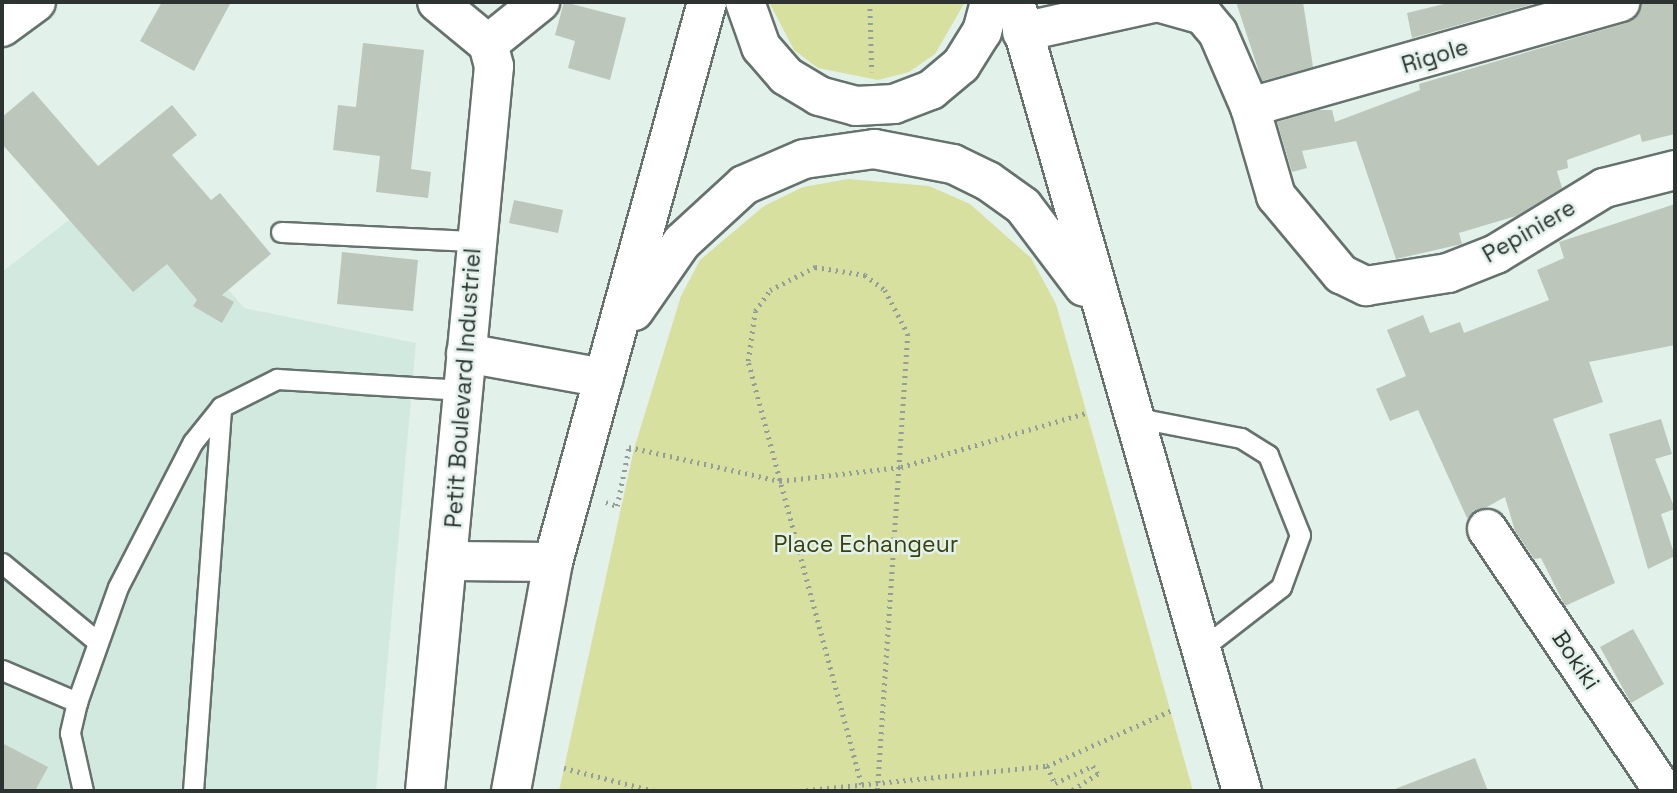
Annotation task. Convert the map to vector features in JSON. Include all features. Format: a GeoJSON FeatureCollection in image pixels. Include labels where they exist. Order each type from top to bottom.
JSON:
{"type":"FeatureCollection","features":[{"type":"Feature","properties":{"kind":"main road"},"geometry":{"type":"LineString","coordinates":[[2,27],[36,2]]}},
{"type":"Feature","properties":{"kind":"main road"},"geometry":{"type":"LineString","coordinates":[[440,4],[488,44],[540,2]]}},
{"type":"Feature","properties":{"kind":"main road"},"geometry":{"type":"LineString","coordinates":[[512,791],[552,562],[707,2]]}},
{"type":"Feature","properties":{"kind":"main road"},"geometry":{"type":"LineString","coordinates":[[745,2],[761,47],[786,76],[819,96],[856,106],[894,104],[931,90],[961,65],[982,32],[990,2]]}},
{"type":"Feature","properties":{"kind":"main road"},"geometry":{"type":"LineString","coordinates":[[1242,791],[1018,17],[1157,2],[1203,15],[1218,33],[1250,107]]}},
{"type":"Feature","properties":{"kind":"main road","name":"Rigole"},"geometry":{"type":"LineString","coordinates":[[1250,107],[1620,2]]}},
{"type":"Feature","properties":{"kind":"main road","name":"Petit Boulevard Industriel"},"geometry":{"type":"LineString","coordinates":[[425,791],[451,561],[473,241],[494,66],[488,44]]}},
{"type":"Feature","properties":{"kind":"main road","name":"Pepiniere"},"geometry":{"type":"LineString","coordinates":[[1250,107],[1276,196],[1341,274],[1366,286],[1448,273],[1496,254],[1604,188],[1675,170]]}},
{"type":"Feature","properties":{"kind":"main road"},"geometry":{"type":"LineString","coordinates":[[609,360],[682,242],[744,186],[804,159],[874,149],[953,164],[1023,206],[1082,284],[1118,366]]}},
{"type":"Feature","properties":{"kind":"main road"},"geometry":{"type":"LineString","coordinates":[[465,371],[609,360]]}},
{"type":"Feature","properties":{"kind":"main road","name":"Bokiki"},"geometry":{"type":"LineString","coordinates":[[1487,529],[1664,791]]}},
{"type":"Feature","properties":{"kind":"main road"},"geometry":{"type":"LineString","coordinates":[[451,561],[552,562]]}},
{"type":"Feature","properties":{"kind":"lane"},"geometry":{"type":"LineString","coordinates":[[281,232],[473,241]]}},
{"type":"Feature","properties":{"kind":"lane"},"geometry":{"type":"LineString","coordinates":[[83,791],[74,775],[69,733],[98,642],[149,527],[193,443],[221,407],[277,379],[465,371]]}},
{"type":"Feature","properties":{"kind":"lane"},"geometry":{"type":"LineString","coordinates":[[193,791],[221,407]]}},
{"type":"Feature","properties":{"kind":"lane"},"geometry":{"type":"LineString","coordinates":[[1133,417],[1241,438],[1268,455],[1300,535],[1280,587],[1201,649]]}},
{"type":"Feature","properties":{"kind":"lane"},"geometry":{"type":"LineString","coordinates":[[2,563],[98,642]]}},
{"type":"Feature","properties":{"kind":"lane"},"geometry":{"type":"LineString","coordinates":[[2,670],[77,702]]}},
{"type":"Feature","properties":{"kind":"path"},"geometry":{"type":"LineString","coordinates":[[870,2],[872,80]]}},
{"type":"Feature","properties":{"kind":"path"},"geometry":{"type":"LineString","coordinates":[[862,788],[748,362],[748,335],[770,290],[815,267],[864,275],[900,310],[908,334],[878,791]]}},
{"type":"Feature","properties":{"kind":"path"},"geometry":{"type":"LineString","coordinates":[[573,490],[617,506],[629,447],[780,481],[901,467],[1086,413]]}},
{"type":"Feature","properties":{"kind":"path"},"geometry":{"type":"LineString","coordinates":[[799,791],[862,788],[879,783],[1047,766],[1170,711]]}},
{"type":"Feature","properties":{"kind":"path"},"geometry":{"type":"LineString","coordinates":[[1047,766],[1055,783],[1093,766],[1098,774],[1072,791]]}},
{"type":"Feature","properties":{"kind":"path"},"geometry":{"type":"LineString","coordinates":[[564,768],[654,791]]}},
{"type":"Feature","properties":{"kind":"shaded area"},"geometry":{"type":"Polygon","coordinates":[[[129,173],[244,308],[416,343],[376,791],[2,791],[2,272],[129,173]]]}},
{"type":"Feature","properties":{"kind":"green space"},"geometry":{"type":"Polygon","coordinates":[[[769,2],[965,2],[935,54],[909,72],[878,80],[818,68],[794,50],[769,2]]]}},
{"type":"Feature","properties":{"kind":"green space","name":"Place Echangeur"},"geometry":{"type":"Polygon","coordinates":[[[848,179],[929,186],[970,204],[1031,258],[1056,304],[1193,791],[559,791],[634,449],[681,296],[700,260],[764,206],[803,187],[848,179]]]}},
{"type":"Feature","properties":{"kind":"building"},"geometry":{"type":"Polygon","coordinates":[[[162,2],[231,2],[194,71],[140,41],[162,2]]]}},
{"type":"Feature","properties":{"kind":"building"},"geometry":{"type":"Polygon","coordinates":[[[564,2],[626,18],[610,80],[568,68],[575,41],[555,35],[564,2]]]}},
{"type":"Feature","properties":{"kind":"building"},"geometry":{"type":"Polygon","coordinates":[[[1236,2],[1303,2],[1313,67],[1262,81],[1236,2]]]}},
{"type":"Feature","properties":{"kind":"building"},"geometry":{"type":"Polygon","coordinates":[[[1452,2],[1540,2],[1412,38],[1407,13],[1452,2]]]}},
{"type":"Feature","properties":{"kind":"building"},"geometry":{"type":"Polygon","coordinates":[[[1641,2],[1675,2],[1675,134],[1642,142],[1640,134],[1567,160],[1568,168],[1557,171],[1562,188],[1516,216],[1459,233],[1462,244],[1396,259],[1356,141],[1302,151],[1307,168],[1292,172],[1277,122],[1319,110],[1332,110],[1335,122],[1420,90],[1419,84],[1626,23],[1641,2]]]}},
{"type":"Feature","properties":{"kind":"building"},"geometry":{"type":"Polygon","coordinates":[[[363,43],[424,50],[411,169],[431,172],[428,198],[376,192],[380,156],[333,150],[338,105],[356,107],[363,43]]]}},
{"type":"Feature","properties":{"kind":"building"},"geometry":{"type":"Polygon","coordinates":[[[33,91],[98,166],[172,105],[197,135],[172,155],[211,200],[220,193],[271,254],[222,295],[234,302],[222,323],[193,306],[197,300],[167,264],[133,292],[2,144],[2,117],[33,91]]]}},
{"type":"Feature","properties":{"kind":"building"},"geometry":{"type":"Polygon","coordinates":[[[514,200],[563,210],[558,233],[509,223],[514,200]]]}},
{"type":"Feature","properties":{"kind":"building"},"geometry":{"type":"Polygon","coordinates":[[[1675,204],[1675,345],[1589,362],[1603,402],[1553,419],[1615,583],[1565,606],[1541,558],[1534,559],[1515,531],[1505,497],[1467,518],[1418,410],[1390,421],[1376,389],[1406,376],[1387,330],[1423,315],[1430,333],[1460,322],[1464,333],[1549,300],[1537,270],[1564,258],[1559,242],[1675,204]]]}},
{"type":"Feature","properties":{"kind":"building"},"geometry":{"type":"Polygon","coordinates":[[[342,252],[418,260],[413,311],[337,304],[342,252]]]}},
{"type":"Feature","properties":{"kind":"building"},"geometry":{"type":"Polygon","coordinates":[[[1661,419],[1672,454],[1655,459],[1675,509],[1661,514],[1675,556],[1648,569],[1609,434],[1661,419]]]}},
{"type":"Feature","properties":{"kind":"building"},"geometry":{"type":"Polygon","coordinates":[[[1633,629],[1664,684],[1631,703],[1600,647],[1633,629]]]}},
{"type":"Feature","properties":{"kind":"building"},"geometry":{"type":"Polygon","coordinates":[[[2,743],[48,767],[35,791],[2,791],[2,743]]]}},
{"type":"Feature","properties":{"kind":"building"},"geometry":{"type":"Polygon","coordinates":[[[1475,758],[1488,791],[1395,791],[1395,789],[1475,758]]]}}]}
